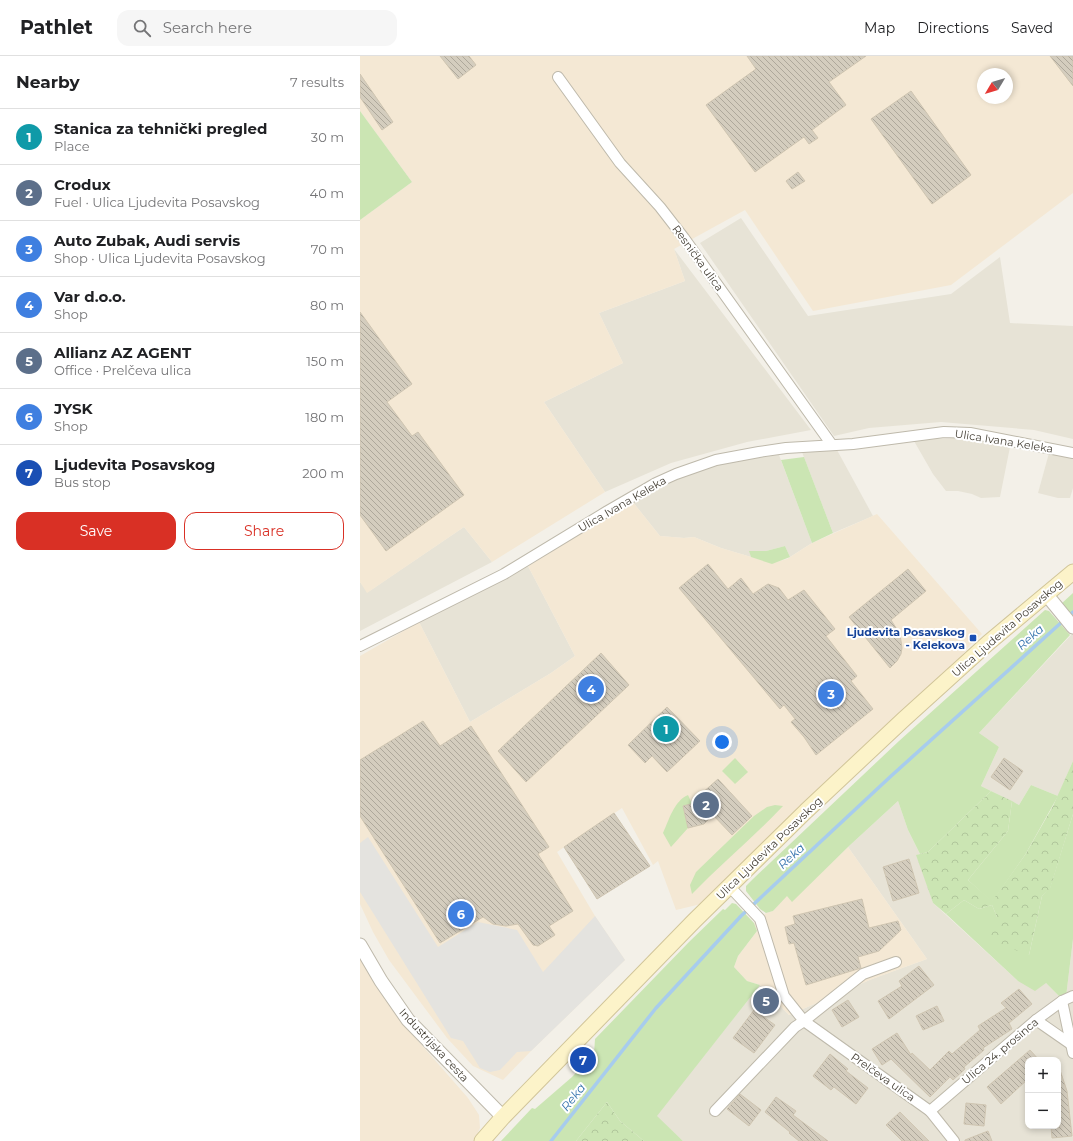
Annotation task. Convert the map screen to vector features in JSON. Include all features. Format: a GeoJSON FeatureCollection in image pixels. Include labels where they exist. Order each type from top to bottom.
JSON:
{"type":"FeatureCollection","features":[{"type":"Feature","properties":{"kind":"main road","name":"Ulica Ljudevita Posavskog"},"geometry":{"type":"LineString","coordinates":[[482,1141],[503,1117],[734,891],[909,715],[988,643],[1073,572]]}},
{"type":"Feature","properties":{"kind":"street","name":"Resnička ulica"},"geometry":{"type":"LineString","coordinates":[[558,77],[620,163],[660,206],[684,238],[832,445]]}},
{"type":"Feature","properties":{"kind":"street","name":"Ulica Ivana Keleka"},"geometry":{"type":"LineString","coordinates":[[360,646],[504,574],[639,492],[676,474],[716,460],[738,455],[786,448],[853,444],[905,436],[953,432],[981,435],[1073,453]]}},
{"type":"Feature","properties":{"kind":"street"},"geometry":{"type":"LineString","coordinates":[[1046,594],[1073,628]]}},
{"type":"Feature","properties":{"kind":"street","name":"Prelčeva ulica"},"geometry":{"type":"LineString","coordinates":[[734,891],[760,919],[784,996],[804,1021],[930,1110],[954,1141]]}},
{"type":"Feature","properties":{"kind":"street","name":"Industrijska cesta"},"geometry":{"type":"LineString","coordinates":[[360,945],[381,981],[408,1020],[503,1117]]}},
{"type":"Feature","properties":{"kind":"street"},"geometry":{"type":"LineString","coordinates":[[715,1111],[795,1027],[862,974],[896,962]]}},
{"type":"Feature","properties":{"kind":"street","name":"Ulica 24. prosinca"},"geometry":{"type":"LineString","coordinates":[[930,1110],[1036,1020],[1062,1001],[1073,996]]}},
{"type":"Feature","properties":{"kind":"street"},"geometry":{"type":"LineString","coordinates":[[1062,1001],[1072,1049]]}},
{"type":"Feature","properties":{"kind":"street"},"geometry":{"type":"LineString","coordinates":[[1036,1020],[1072,1049]]}},
{"type":"Feature","properties":{"kind":"shaded area"},"geometry":{"type":"Polygon","coordinates":[[[360,56],[1073,56],[1073,193],[951,285],[813,311],[745,210],[674,249],[685,281],[599,313],[623,363],[544,402],[605,492],[492,562],[464,527],[367,593],[360,582],[360,220],[412,182],[360,111],[360,56]]]}},
{"type":"Feature","properties":{"kind":"shaded area"},"geometry":{"type":"Polygon","coordinates":[[[741,218],[808,316],[951,294],[1000,257],[1010,323],[1073,326],[1073,439],[1034,430],[941,422],[869,428],[834,436],[700,243],[741,218]]]}},
{"type":"Feature","properties":{"kind":"shaded area"},"geometry":{"type":"Polygon","coordinates":[[[674,249],[811,430],[747,442],[671,463],[605,492],[544,402],[623,363],[599,313],[685,281],[674,249]]]}},
{"type":"Feature","properties":{"kind":"shaded area"},"geometry":{"type":"Polygon","coordinates":[[[963,438],[1010,447],[1000,497],[981,498],[972,494],[958,491],[946,491],[933,474],[914,441],[963,438]]]}},
{"type":"Feature","properties":{"kind":"shaded area"},"geometry":{"type":"Polygon","coordinates":[[[837,450],[873,516],[833,533],[802,452],[837,450]]]}},
{"type":"Feature","properties":{"kind":"shaded area"},"geometry":{"type":"Polygon","coordinates":[[[1049,453],[1073,459],[1073,488],[1070,498],[1058,498],[1038,493],[1049,453]]]}},
{"type":"Feature","properties":{"kind":"shaded area"},"geometry":{"type":"Polygon","coordinates":[[[779,455],[812,543],[790,557],[785,546],[766,551],[750,551],[751,557],[721,548],[694,537],[684,538],[660,536],[632,501],[671,481],[696,472],[732,461],[779,455]]]}},
{"type":"Feature","properties":{"kind":"shaded area"},"geometry":{"type":"Polygon","coordinates":[[[632,501],[660,536],[684,538],[694,537],[721,548],[772,563],[787,559],[812,543],[877,514],[982,634],[970,645],[958,661],[701,904],[676,910],[658,861],[653,865],[622,808],[557,852],[595,916],[625,960],[503,1080],[473,1066],[447,1038],[389,960],[373,932],[360,904],[360,656],[419,622],[470,722],[551,673],[575,656],[528,566],[632,501]]]}},
{"type":"Feature","properties":{"kind":"shaded area"},"geometry":{"type":"Polygon","coordinates":[[[464,527],[492,562],[360,631],[360,582],[368,592],[464,527]]]}},
{"type":"Feature","properties":{"kind":"shaded area"},"geometry":{"type":"Polygon","coordinates":[[[528,566],[575,656],[551,673],[470,722],[419,622],[528,566]]]}},
{"type":"Feature","properties":{"kind":"shaded area"},"geometry":{"type":"Polygon","coordinates":[[[1073,633],[1073,761],[1058,796],[1031,785],[1019,805],[981,786],[999,747],[978,734],[1073,633]]]}},
{"type":"Feature","properties":{"kind":"shaded area"},"geometry":{"type":"Polygon","coordinates":[[[898,801],[908,830],[920,854],[917,855],[933,903],[1018,981],[1046,983],[1060,997],[1066,997],[1073,939],[1073,1141],[683,1141],[656,1116],[760,985],[789,1015],[872,979],[927,959],[848,847],[898,801]]]}},
{"type":"Feature","properties":{"kind":"shaded area"},"geometry":{"type":"Polygon","coordinates":[[[368,837],[438,947],[478,922],[517,930],[543,972],[595,916],[625,960],[531,1051],[517,1052],[500,1070],[490,1072],[480,1068],[463,1041],[451,1038],[360,892],[360,843],[368,837]]]}},
{"type":"Feature","properties":{"kind":"shaded area"},"geometry":{"type":"Polygon","coordinates":[[[848,847],[927,959],[872,979],[789,1015],[760,985],[747,981],[734,967],[738,956],[757,931],[754,923],[766,913],[773,911],[787,895],[792,901],[848,847]]]}},
{"type":"Feature","properties":{"kind":"shaded area"},"geometry":{"type":"Polygon","coordinates":[[[360,959],[387,1002],[405,1026],[468,1098],[479,1115],[480,1128],[474,1141],[360,1141],[360,959]]]}},
{"type":"Feature","properties":{"kind":"green space"},"geometry":{"type":"Polygon","coordinates":[[[360,111],[412,182],[360,220],[360,111]]]}},
{"type":"Feature","properties":{"kind":"green space"},"geometry":{"type":"Polygon","coordinates":[[[804,457],[833,533],[812,543],[781,460],[804,457]]]}},
{"type":"Feature","properties":{"kind":"green space"},"geometry":{"type":"Polygon","coordinates":[[[785,546],[790,557],[772,564],[751,557],[749,551],[766,551],[785,546]]]}},
{"type":"Feature","properties":{"kind":"green space"},"geometry":{"type":"Polygon","coordinates":[[[1073,593],[1073,619],[1061,604],[1073,593]]]}},
{"type":"Feature","properties":{"kind":"green space"},"geometry":{"type":"Polygon","coordinates":[[[1045,610],[1049,611],[1070,635],[979,733],[999,747],[981,786],[991,791],[928,852],[920,854],[908,830],[898,801],[792,902],[787,896],[773,911],[766,913],[760,909],[746,891],[746,886],[899,741],[1045,610]]]}},
{"type":"Feature","properties":{"kind":"green space"},"geometry":{"type":"Polygon","coordinates":[[[735,758],[748,772],[735,784],[722,771],[735,758]]]}},
{"type":"Feature","properties":{"kind":"green space"},"geometry":{"type":"Polygon","coordinates":[[[1073,761],[1073,814],[1050,889],[1042,896],[1029,955],[987,940],[997,917],[992,905],[979,909],[964,900],[946,914],[933,903],[916,855],[928,852],[991,791],[1012,801],[1008,831],[968,880],[992,901],[1025,855],[1053,806],[1073,761]]]}},
{"type":"Feature","properties":{"kind":"green space"},"geometry":{"type":"Polygon","coordinates":[[[1031,785],[1058,796],[1025,855],[992,902],[968,880],[1008,831],[1012,801],[1019,805],[1031,785]]]}},
{"type":"Feature","properties":{"kind":"green space"},"geometry":{"type":"Polygon","coordinates":[[[688,795],[692,804],[683,806],[688,828],[671,847],[663,833],[676,806],[688,795]]]}},
{"type":"Feature","properties":{"kind":"green space"},"geometry":{"type":"Polygon","coordinates":[[[775,805],[783,806],[761,829],[692,894],[690,885],[696,872],[754,816],[767,807],[775,805]]]}},
{"type":"Feature","properties":{"kind":"green space"},"geometry":{"type":"Polygon","coordinates":[[[1073,814],[1073,939],[1066,997],[1060,997],[1046,983],[1035,991],[1018,981],[946,914],[964,900],[979,909],[992,905],[997,917],[1029,955],[1042,896],[1050,888],[1073,814]]]}},
{"type":"Feature","properties":{"kind":"green space"},"geometry":{"type":"Polygon","coordinates":[[[732,903],[736,904],[754,923],[757,931],[738,956],[734,967],[747,981],[760,985],[657,1116],[683,1141],[644,1141],[620,1121],[607,1102],[576,1141],[501,1141],[532,1108],[535,1109],[572,1077],[594,1054],[595,1039],[689,942],[723,909],[725,910],[732,903]]]}},
{"type":"Feature","properties":{"kind":"green space"},"geometry":{"type":"Polygon","coordinates":[[[607,1102],[620,1121],[644,1141],[576,1141],[607,1102]]]}},
{"type":"Feature","properties":{"kind":"building"},"geometry":{"type":"Polygon","coordinates":[[[440,56],[469,56],[476,65],[458,79],[440,56]]]}},
{"type":"Feature","properties":{"kind":"building"},"geometry":{"type":"Polygon","coordinates":[[[747,56],[866,56],[829,82],[846,105],[812,130],[818,138],[809,144],[804,137],[755,172],[706,105],[756,69],[747,56]]]}},
{"type":"Feature","properties":{"kind":"building"},"geometry":{"type":"Polygon","coordinates":[[[1050,56],[1073,56],[1073,86],[1050,56]]]}},
{"type":"Feature","properties":{"kind":"building"},"geometry":{"type":"Polygon","coordinates":[[[360,74],[393,122],[382,130],[360,97],[360,74]]]}},
{"type":"Feature","properties":{"kind":"building"},"geometry":{"type":"Polygon","coordinates":[[[911,91],[971,175],[932,204],[871,119],[911,91]]]}},
{"type":"Feature","properties":{"kind":"building"},"geometry":{"type":"Polygon","coordinates":[[[798,172],[805,181],[792,189],[786,181],[798,172]]]}},
{"type":"Feature","properties":{"kind":"building"},"geometry":{"type":"Polygon","coordinates":[[[360,312],[412,384],[387,402],[412,436],[418,432],[464,495],[386,551],[360,515],[360,312]]]}},
{"type":"Feature","properties":{"kind":"building"},"geometry":{"type":"Polygon","coordinates":[[[708,564],[728,589],[741,578],[753,594],[768,584],[779,588],[788,600],[804,590],[835,629],[826,636],[857,676],[851,681],[873,709],[816,755],[804,737],[791,722],[795,719],[784,705],[780,709],[679,588],[708,564]]]}},
{"type":"Feature","properties":{"kind":"building"},"geometry":{"type":"Polygon","coordinates":[[[908,569],[926,591],[891,620],[900,634],[902,648],[901,654],[897,661],[890,668],[849,617],[908,569]]]}},
{"type":"Feature","properties":{"kind":"building"},"geometry":{"type":"Polygon","coordinates":[[[601,653],[629,685],[526,782],[498,751],[601,653]]]}},
{"type":"Feature","properties":{"kind":"building"},"geometry":{"type":"Polygon","coordinates":[[[667,707],[700,741],[667,772],[652,756],[645,763],[628,745],[667,707]]]}},
{"type":"Feature","properties":{"kind":"building"},"geometry":{"type":"Polygon","coordinates":[[[423,721],[440,746],[471,726],[549,847],[538,854],[573,911],[549,926],[555,935],[538,946],[533,945],[518,924],[506,926],[493,924],[483,917],[440,943],[360,816],[360,760],[423,721]]]}},
{"type":"Feature","properties":{"kind":"building"},"geometry":{"type":"Polygon","coordinates":[[[1004,758],[1023,771],[1010,790],[991,777],[1004,758]]]}},
{"type":"Feature","properties":{"kind":"building"},"geometry":{"type":"Polygon","coordinates":[[[718,779],[752,816],[732,835],[713,815],[704,824],[688,828],[683,806],[706,800],[701,794],[718,779]]]}},
{"type":"Feature","properties":{"kind":"building"},"geometry":{"type":"Polygon","coordinates":[[[614,813],[650,866],[597,899],[564,847],[614,813]]]}},
{"type":"Feature","properties":{"kind":"building"},"geometry":{"type":"Polygon","coordinates":[[[909,859],[919,893],[893,901],[883,867],[909,859]]]}},
{"type":"Feature","properties":{"kind":"building"},"geometry":{"type":"Polygon","coordinates":[[[862,899],[869,928],[898,921],[901,930],[879,951],[858,957],[861,968],[806,985],[794,943],[789,944],[785,927],[795,924],[793,916],[862,899]]]}},
{"type":"Feature","properties":{"kind":"building"},"geometry":{"type":"Polygon","coordinates":[[[919,966],[934,985],[889,1019],[878,1001],[902,986],[899,981],[919,966]]]}},
{"type":"Feature","properties":{"kind":"building"},"geometry":{"type":"Polygon","coordinates":[[[1019,989],[1032,1004],[1009,1023],[1012,1029],[983,1048],[984,1050],[964,1067],[965,1069],[953,1080],[950,1077],[930,1097],[891,1059],[882,1065],[872,1049],[897,1033],[911,1055],[912,1053],[930,1070],[949,1051],[952,1054],[980,1030],[978,1026],[1006,1008],[1001,1003],[1019,989]]]}},
{"type":"Feature","properties":{"kind":"building"},"geometry":{"type":"Polygon","coordinates":[[[848,1000],[859,1017],[842,1027],[832,1010],[848,1000]]]}},
{"type":"Feature","properties":{"kind":"building"},"geometry":{"type":"Polygon","coordinates":[[[937,1006],[944,1021],[923,1030],[916,1016],[937,1006]]]}},
{"type":"Feature","properties":{"kind":"building"},"geometry":{"type":"Polygon","coordinates":[[[754,1010],[775,1025],[754,1053],[733,1038],[754,1010]]]}},
{"type":"Feature","properties":{"kind":"building"},"geometry":{"type":"Polygon","coordinates":[[[1030,1050],[1036,1057],[1025,1057],[1025,1082],[1001,1104],[987,1087],[1030,1050]]]}},
{"type":"Feature","properties":{"kind":"building"},"geometry":{"type":"Polygon","coordinates":[[[830,1054],[848,1069],[846,1071],[868,1088],[856,1104],[834,1087],[831,1090],[813,1076],[830,1054]]]}},
{"type":"Feature","properties":{"kind":"building"},"geometry":{"type":"Polygon","coordinates":[[[1061,1073],[1067,1091],[1072,1136],[1052,1138],[1051,1129],[1061,1129],[1061,1073]]]}},
{"type":"Feature","properties":{"kind":"building"},"geometry":{"type":"Polygon","coordinates":[[[740,1094],[761,1110],[749,1126],[727,1109],[740,1094]]]}},
{"type":"Feature","properties":{"kind":"building"},"geometry":{"type":"Polygon","coordinates":[[[776,1097],[796,1111],[793,1115],[828,1141],[799,1141],[789,1133],[790,1132],[765,1112],[776,1097]]]}},
{"type":"Feature","properties":{"kind":"building"},"geometry":{"type":"Polygon","coordinates":[[[966,1103],[986,1105],[984,1126],[964,1124],[966,1103]]]}},
{"type":"Feature","properties":{"kind":"building"},"geometry":{"type":"Polygon","coordinates":[[[900,1112],[929,1141],[902,1141],[886,1125],[900,1112]]]}},
{"type":"Feature","properties":{"kind":"building"},"geometry":{"type":"Polygon","coordinates":[[[988,1131],[992,1141],[965,1141],[965,1140],[988,1131]]]}},
{"type":"Feature","properties":{"kind":"waterway","name":"Reka"},"geometry":{"type":"LineString","coordinates":[[551,1141],[656,1008],[741,916],[890,777],[1073,612]]}},
{"type":"Feature","properties":{"kind":"place","name":"Ljudevita Posavskog - Kelekova"},"geometry":{"type":"Point","coordinates":[973,638]}},
{"type":"Feature","properties":{"kind":"place","name":"Var d.o.o."},"geometry":{"type":"Point","coordinates":[591,689]}},
{"type":"Feature","properties":{"kind":"place","name":"Auto Zubak, Audi servis"},"geometry":{"type":"Point","coordinates":[831,694]}},
{"type":"Feature","properties":{"kind":"place","name":"Stanica za tehnički pregled"},"geometry":{"type":"Point","coordinates":[666,729]}},
{"type":"Feature","properties":{"kind":"place","name":"Crodux"},"geometry":{"type":"Point","coordinates":[706,805]}},
{"type":"Feature","properties":{"kind":"place","name":"JYSK"},"geometry":{"type":"Point","coordinates":[461,914]}},
{"type":"Feature","properties":{"kind":"place","name":"Allianz AZ AGENT"},"geometry":{"type":"Point","coordinates":[766,1001]}},
{"type":"Feature","properties":{"kind":"place","name":"Ljudevita Posavskog"},"geometry":{"type":"Point","coordinates":[583,1060]}}]}
